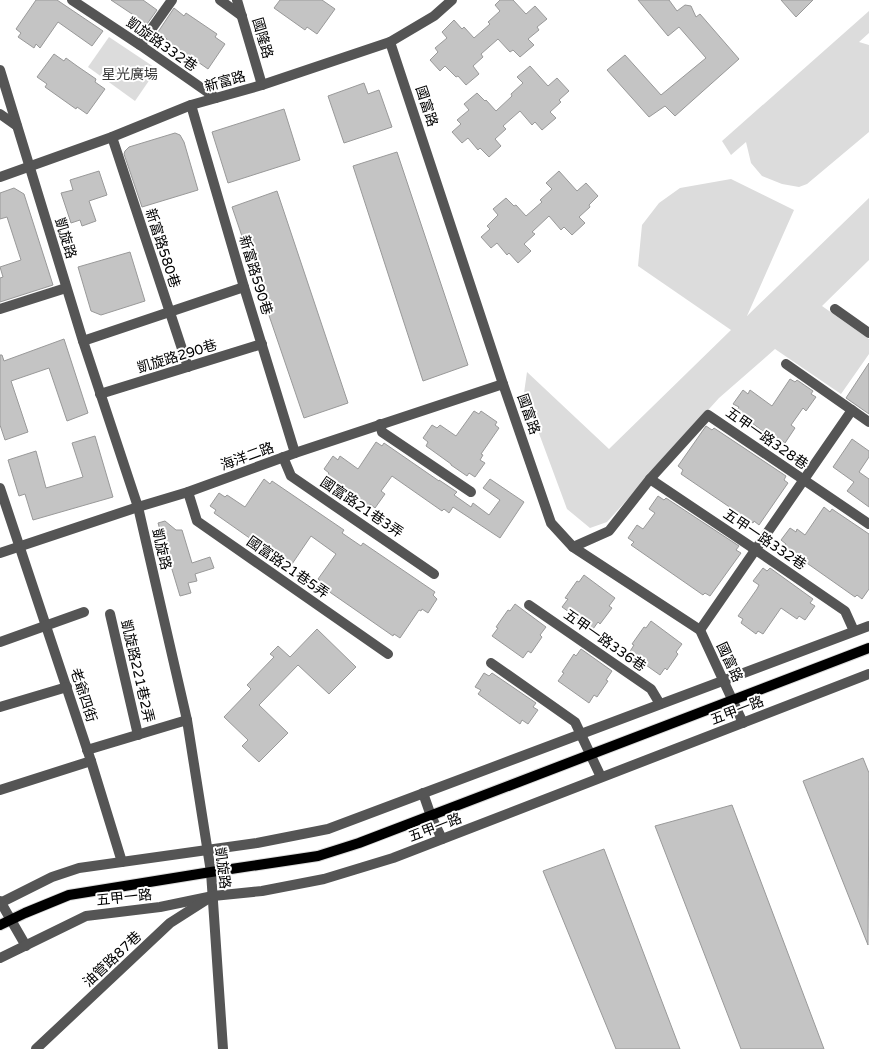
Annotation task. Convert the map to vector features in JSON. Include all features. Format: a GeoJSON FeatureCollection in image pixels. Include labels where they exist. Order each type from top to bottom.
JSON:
{"type":"FeatureCollection","features":[{"type":"Feature","properties":{"kind":"main road","name":"五甲一路"},"geometry":{"type":"LineString","coordinates":[[0,925],[69,895],[318,856],[359,844],[869,648]]}},
{"type":"Feature","properties":{"kind":"street","name":"凱旋路332巷"},"geometry":{"type":"LineString","coordinates":[[72,0],[216,98]]}},
{"type":"Feature","properties":{"kind":"street"},"geometry":{"type":"LineString","coordinates":[[140,45],[172,0]]}},
{"type":"Feature","properties":{"kind":"street"},"geometry":{"type":"LineString","coordinates":[[220,0],[242,16]]}},
{"type":"Feature","properties":{"kind":"street","name":"國隆路"},"geometry":{"type":"LineString","coordinates":[[237,0],[262,84]]}},
{"type":"Feature","properties":{"kind":"street","name":"新富路"},"geometry":{"type":"LineString","coordinates":[[0,177],[112,137],[191,105],[262,84],[390,42],[434,16],[452,0]]}},
{"type":"Feature","properties":{"kind":"street","name":"國富路"},"geometry":{"type":"LineString","coordinates":[[390,42],[503,384],[551,523],[573,547],[700,630],[742,723]]}},
{"type":"Feature","properties":{"kind":"street","name":"凱旋路"},"geometry":{"type":"LineString","coordinates":[[0,70],[66,288],[138,507],[187,720],[211,872],[223,1049]]}},
{"type":"Feature","properties":{"kind":"street","name":"新富路590巷"},"geometry":{"type":"LineString","coordinates":[[191,105],[244,288],[295,453]]}},
{"type":"Feature","properties":{"kind":"street"},"geometry":{"type":"LineString","coordinates":[[0,114],[17,126]]}},
{"type":"Feature","properties":{"kind":"street","name":"新富路580巷"},"geometry":{"type":"LineString","coordinates":[[112,137],[188,367]]}},
{"type":"Feature","properties":{"kind":"street"},"geometry":{"type":"LineString","coordinates":[[0,309],[66,288]]}},
{"type":"Feature","properties":{"kind":"street"},"geometry":{"type":"LineString","coordinates":[[83,341],[244,288]]}},
{"type":"Feature","properties":{"kind":"street"},"geometry":{"type":"LineString","coordinates":[[835,308],[869,333]]}},
{"type":"Feature","properties":{"kind":"street","name":"凱旋路290巷"},"geometry":{"type":"LineString","coordinates":[[100,394],[262,344]]}},
{"type":"Feature","properties":{"kind":"street"},"geometry":{"type":"LineString","coordinates":[[786,364],[869,422]]}},
{"type":"Feature","properties":{"kind":"street","name":"海洋二路"},"geometry":{"type":"LineString","coordinates":[[0,553],[188,492],[283,457],[503,384]]}},
{"type":"Feature","properties":{"kind":"street"},"geometry":{"type":"LineString","coordinates":[[700,630],[852,410]]}},
{"type":"Feature","properties":{"kind":"street","name":"五甲一路328巷"},"geometry":{"type":"LineString","coordinates":[[573,547],[609,531],[650,479],[708,414],[803,481],[869,524]]}},
{"type":"Feature","properties":{"kind":"street"},"geometry":{"type":"LineString","coordinates":[[380,424],[382,432],[471,492]]}},
{"type":"Feature","properties":{"kind":"street","name":"國富路21巷3弄"},"geometry":{"type":"LineString","coordinates":[[283,457],[291,476],[434,574]]}},
{"type":"Feature","properties":{"kind":"street","name":"五甲一路332巷"},"geometry":{"type":"LineString","coordinates":[[650,479],[845,611],[854,632]]}},
{"type":"Feature","properties":{"kind":"street","name":"老爺四街"},"geometry":{"type":"LineString","coordinates":[[0,488],[67,687],[122,862]]}},
{"type":"Feature","properties":{"kind":"street","name":"國富路21巷5弄"},"geometry":{"type":"LineString","coordinates":[[188,492],[197,521],[388,654]]}},
{"type":"Feature","properties":{"kind":"street","name":"五甲一路336巷"},"geometry":{"type":"LineString","coordinates":[[529,605],[651,689],[660,704]]}},
{"type":"Feature","properties":{"kind":"street"},"geometry":{"type":"LineString","coordinates":[[0,642],[84,612]]}},
{"type":"Feature","properties":{"kind":"street","name":"凱旋路221巷2弄"},"geometry":{"type":"LineString","coordinates":[[110,614],[138,734]]}},
{"type":"Feature","properties":{"kind":"street"},"geometry":{"type":"LineString","coordinates":[[26,946],[0,902],[52,877],[80,868],[257,843],[328,828],[869,626]]}},
{"type":"Feature","properties":{"kind":"street"},"geometry":{"type":"LineString","coordinates":[[492,663],[575,722],[602,778]]}},
{"type":"Feature","properties":{"kind":"street","name":"五甲一路"},"geometry":{"type":"LineString","coordinates":[[0,958],[86,916],[160,908],[213,896],[262,891],[324,879],[393,858],[869,674]]}},
{"type":"Feature","properties":{"kind":"street"},"geometry":{"type":"LineString","coordinates":[[0,707],[67,687]]}},
{"type":"Feature","properties":{"kind":"street"},"geometry":{"type":"LineString","coordinates":[[87,750],[187,720]]}},
{"type":"Feature","properties":{"kind":"street"},"geometry":{"type":"LineString","coordinates":[[0,790],[91,761]]}},
{"type":"Feature","properties":{"kind":"street"},"geometry":{"type":"LineString","coordinates":[[423,793],[431,816],[442,839]]}},
{"type":"Feature","properties":{"kind":"street","name":"油管路87巷"},"geometry":{"type":"LineString","coordinates":[[36,1049],[170,923],[213,896]]}},
{"type":"Feature","properties":{"kind":"green space"},"geometry":{"type":"Polygon","coordinates":[[[869,11],[869,33],[859,42],[869,45],[869,132],[807,184],[799,187],[782,184],[762,176],[751,163],[746,142],[731,155],[722,141],[869,11]]]}},
{"type":"Feature","properties":{"kind":"green space","name":"星光廣場"},"geometry":{"type":"Polygon","coordinates":[[[109,37],[157,69],[135,101],[88,67],[109,37]]]}},
{"type":"Feature","properties":{"kind":"green space"},"geometry":{"type":"Polygon","coordinates":[[[731,179],[794,210],[747,316],[869,198],[869,260],[822,306],[869,339],[869,354],[841,394],[775,349],[719,398],[607,522],[590,528],[567,509],[524,393],[527,372],[609,449],[731,330],[638,266],[642,225],[659,203],[680,188],[731,179]]]}},
{"type":"Feature","properties":{"kind":"building"},"geometry":{"type":"Polygon","coordinates":[[[36,0],[57,0],[103,31],[92,46],[58,22],[40,48],[36,44],[34,48],[18,37],[21,33],[16,29],[36,0]]]}},
{"type":"Feature","properties":{"kind":"building"},"geometry":{"type":"Polygon","coordinates":[[[111,0],[143,0],[157,10],[147,24],[111,0]]]}},
{"type":"Feature","properties":{"kind":"building"},"geometry":{"type":"Polygon","coordinates":[[[280,0],[322,0],[335,9],[317,34],[307,27],[305,30],[274,8],[280,0]]]}},
{"type":"Feature","properties":{"kind":"building"},"geometry":{"type":"Polygon","coordinates":[[[500,0],[513,0],[526,14],[535,6],[547,19],[537,27],[539,30],[528,39],[534,45],[520,57],[513,50],[510,52],[498,39],[481,54],[483,57],[473,66],[479,74],[466,85],[458,76],[456,77],[445,66],[440,71],[430,60],[438,52],[435,48],[447,38],[442,32],[454,20],[462,29],[464,27],[474,38],[490,24],[488,22],[500,11],[495,5],[500,0]]]}},
{"type":"Feature","properties":{"kind":"building"},"geometry":{"type":"Polygon","coordinates":[[[638,0],[669,0],[677,11],[685,5],[691,6],[696,17],[700,14],[739,59],[675,116],[665,106],[649,117],[607,70],[625,55],[661,95],[706,58],[679,27],[668,36],[638,0]]]}},
{"type":"Feature","properties":{"kind":"building"},"geometry":{"type":"Polygon","coordinates":[[[781,0],[813,0],[796,17],[781,0]]]}},
{"type":"Feature","properties":{"kind":"building"},"geometry":{"type":"Polygon","coordinates":[[[174,8],[184,16],[186,13],[217,34],[215,37],[225,44],[208,69],[198,62],[196,64],[165,42],[167,39],[158,32],[174,8]]]}},
{"type":"Feature","properties":{"kind":"building"},"geometry":{"type":"Polygon","coordinates":[[[54,54],[64,61],[66,58],[96,79],[95,82],[105,89],[87,114],[77,107],[76,109],[45,87],[47,84],[37,77],[54,54]]]}},
{"type":"Feature","properties":{"kind":"building"},"geometry":{"type":"Polygon","coordinates":[[[530,66],[548,86],[557,78],[569,91],[559,100],[561,102],[550,112],[556,118],[542,130],[535,122],[532,125],[520,111],[503,126],[506,129],[495,139],[501,146],[489,157],[480,148],[478,150],[468,138],[462,143],[452,132],[461,124],[457,120],[469,110],[464,104],[477,93],[496,111],[523,83],[517,77],[530,66]]]}},
{"type":"Feature","properties":{"kind":"building"},"geometry":{"type":"Polygon","coordinates":[[[364,83],[368,94],[379,90],[392,127],[344,143],[328,96],[364,83]]]}},
{"type":"Feature","properties":{"kind":"building"},"geometry":{"type":"Polygon","coordinates":[[[284,109],[300,160],[228,183],[212,132],[284,109]]]}},
{"type":"Feature","properties":{"kind":"building"},"geometry":{"type":"Polygon","coordinates":[[[175,133],[180,135],[184,142],[198,190],[142,207],[124,154],[125,151],[129,147],[175,133]]]}},
{"type":"Feature","properties":{"kind":"building"},"geometry":{"type":"Polygon","coordinates":[[[397,152],[468,365],[423,381],[353,166],[397,152]]]}},
{"type":"Feature","properties":{"kind":"building"},"geometry":{"type":"Polygon","coordinates":[[[99,171],[107,195],[89,201],[96,221],[82,226],[80,220],[71,223],[61,193],[73,190],[70,180],[99,171]]]}},
{"type":"Feature","properties":{"kind":"building"},"geometry":{"type":"Polygon","coordinates":[[[559,171],[577,191],[586,183],[598,196],[589,205],[590,207],[579,217],[585,223],[572,235],[564,227],[561,230],[549,216],[532,232],[535,234],[524,244],[531,251],[518,263],[509,253],[507,255],[497,243],[491,248],[481,237],[490,229],[487,226],[498,215],[493,209],[506,198],[514,206],[516,205],[526,216],[542,202],[540,200],[552,189],[546,183],[559,171]]]}},
{"type":"Feature","properties":{"kind":"building"},"geometry":{"type":"Polygon","coordinates":[[[14,188],[24,194],[53,285],[0,302],[0,278],[3,277],[0,267],[21,260],[7,217],[0,219],[0,193],[14,188]]]}},
{"type":"Feature","properties":{"kind":"building"},"geometry":{"type":"Polygon","coordinates":[[[277,191],[348,403],[304,418],[232,207],[277,191]]]}},
{"type":"Feature","properties":{"kind":"building"},"geometry":{"type":"Polygon","coordinates":[[[130,252],[145,301],[101,315],[91,311],[78,267],[130,252]]]}},
{"type":"Feature","properties":{"kind":"building"},"geometry":{"type":"Polygon","coordinates":[[[64,339],[88,413],[67,421],[49,368],[11,381],[28,432],[5,440],[0,425],[0,355],[2,355],[4,361],[64,339]]]}},
{"type":"Feature","properties":{"kind":"building"},"geometry":{"type":"Polygon","coordinates":[[[869,363],[869,414],[846,398],[869,363]]]}},
{"type":"Feature","properties":{"kind":"building"},"geometry":{"type":"Polygon","coordinates":[[[790,379],[795,382],[797,380],[813,391],[811,394],[816,397],[806,411],[803,408],[791,425],[795,428],[785,443],[780,439],[777,442],[736,411],[739,407],[733,404],[743,390],[748,394],[750,390],[772,406],[790,379]]]}},
{"type":"Feature","properties":{"kind":"building"},"geometry":{"type":"Polygon","coordinates":[[[474,411],[479,414],[481,411],[497,422],[495,425],[499,428],[481,454],[483,455],[480,460],[485,463],[475,477],[469,473],[467,476],[451,465],[426,446],[428,442],[423,438],[432,425],[437,428],[440,425],[456,436],[474,411]]]}},
{"type":"Feature","properties":{"kind":"building"},"geometry":{"type":"Polygon","coordinates":[[[706,426],[712,430],[714,428],[786,476],[784,480],[788,483],[759,525],[754,521],[753,523],[681,474],[683,470],[678,466],[706,426]]]}},
{"type":"Feature","properties":{"kind":"building"},"geometry":{"type":"Polygon","coordinates":[[[95,436],[113,497],[33,520],[25,494],[19,496],[8,460],[36,451],[46,488],[83,477],[72,443],[95,436]]]}},
{"type":"Feature","properties":{"kind":"building"},"geometry":{"type":"Polygon","coordinates":[[[852,439],[869,451],[869,457],[859,472],[869,479],[869,507],[847,491],[854,482],[833,467],[852,439]]]}},
{"type":"Feature","properties":{"kind":"building"},"geometry":{"type":"Polygon","coordinates":[[[376,442],[382,446],[384,443],[457,492],[454,495],[471,507],[473,503],[489,515],[500,500],[483,488],[490,479],[524,502],[500,538],[453,507],[449,513],[444,509],[442,511],[392,476],[381,491],[385,494],[375,508],[370,504],[367,508],[326,477],[329,473],[324,469],[333,456],[338,460],[340,456],[358,469],[376,442]]]}},
{"type":"Feature","properties":{"kind":"building"},"geometry":{"type":"Polygon","coordinates":[[[264,479],[270,484],[272,481],[344,530],[342,533],[361,546],[363,543],[435,592],[433,595],[437,599],[428,613],[422,609],[421,611],[419,610],[400,638],[394,634],[393,636],[321,586],[323,583],[318,579],[336,554],[311,536],[292,564],[287,560],[285,563],[214,513],[216,510],[210,506],[219,493],[225,497],[227,495],[245,507],[264,479]]]}},
{"type":"Feature","properties":{"kind":"building"},"geometry":{"type":"Polygon","coordinates":[[[658,496],[664,500],[666,498],[739,546],[736,550],[741,553],[710,596],[705,593],[703,595],[631,545],[634,542],[628,538],[637,525],[643,529],[655,513],[649,509],[658,496]]]}},
{"type":"Feature","properties":{"kind":"building"},"geometry":{"type":"Polygon","coordinates":[[[824,507],[830,512],[832,509],[869,534],[869,589],[862,599],[857,595],[855,597],[784,547],[786,544],[781,540],[790,528],[796,532],[797,529],[805,535],[824,507]]]}},
{"type":"Feature","properties":{"kind":"building"},"geometry":{"type":"Polygon","coordinates":[[[165,521],[176,530],[182,530],[192,563],[210,557],[214,568],[195,574],[197,581],[188,583],[191,593],[180,596],[158,523],[165,521]]]}},
{"type":"Feature","properties":{"kind":"building"},"geometry":{"type":"Polygon","coordinates":[[[763,568],[767,571],[770,568],[813,599],[810,603],[815,606],[805,620],[799,616],[797,619],[781,608],[763,634],[758,631],[756,634],[741,623],[743,619],[738,616],[757,589],[759,585],[753,581],[763,568]]]}},
{"type":"Feature","properties":{"kind":"building"},"geometry":{"type":"Polygon","coordinates":[[[584,575],[615,598],[609,606],[612,608],[600,624],[598,622],[593,629],[562,607],[568,599],[565,598],[577,581],[579,582],[584,575]]]}},
{"type":"Feature","properties":{"kind":"building"},"geometry":{"type":"Polygon","coordinates":[[[515,604],[546,627],[540,635],[542,637],[531,653],[528,651],[523,658],[492,636],[498,628],[496,627],[508,610],[510,611],[515,604]]]}},
{"type":"Feature","properties":{"kind":"building"},"geometry":{"type":"Polygon","coordinates":[[[651,621],[682,644],[676,652],[678,654],[667,670],[665,668],[660,675],[629,653],[634,645],[632,644],[644,627],[646,628],[651,621]]]}},
{"type":"Feature","properties":{"kind":"building"},"geometry":{"type":"Polygon","coordinates":[[[317,629],[356,667],[329,694],[298,665],[259,705],[288,733],[259,762],[242,746],[248,740],[224,717],[251,689],[247,685],[274,657],[270,654],[278,646],[290,657],[317,629]]]}},
{"type":"Feature","properties":{"kind":"building"},"geometry":{"type":"Polygon","coordinates":[[[581,649],[612,671],[606,680],[608,681],[597,697],[594,695],[589,703],[558,681],[574,654],[576,656],[581,649]]]}},
{"type":"Feature","properties":{"kind":"building"},"geometry":{"type":"Polygon","coordinates":[[[484,673],[489,676],[492,673],[536,703],[533,707],[538,710],[528,724],[522,720],[520,724],[478,694],[481,690],[475,687],[484,673]]]}},
{"type":"Feature","properties":{"kind":"building"},"geometry":{"type":"Polygon","coordinates":[[[863,758],[869,773],[868,945],[803,781],[863,758]]]}},
{"type":"Feature","properties":{"kind":"building"},"geometry":{"type":"Polygon","coordinates":[[[732,805],[824,1049],[741,1049],[655,826],[732,805]]]}},
{"type":"Feature","properties":{"kind":"building"},"geometry":{"type":"Polygon","coordinates":[[[604,849],[680,1049],[616,1049],[543,871],[604,849]]]}}]}
